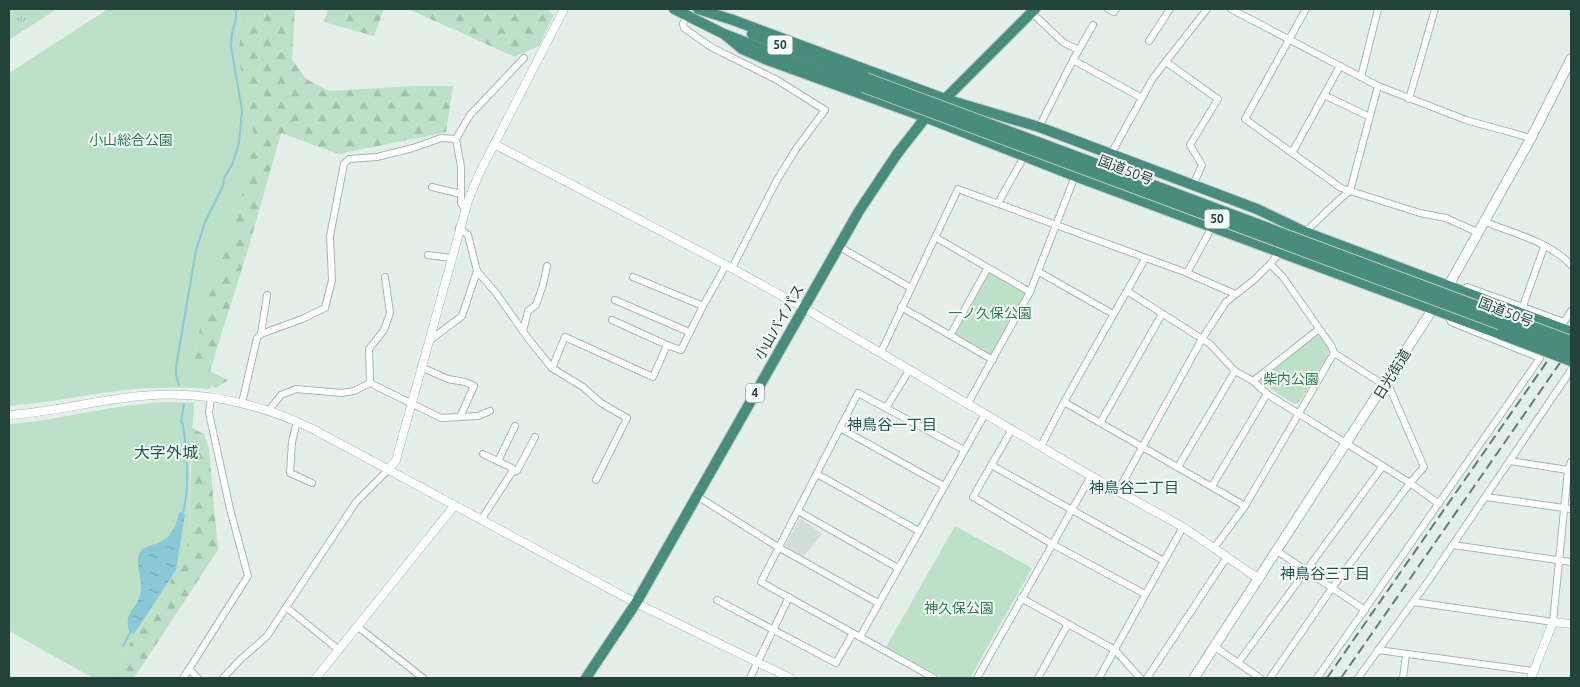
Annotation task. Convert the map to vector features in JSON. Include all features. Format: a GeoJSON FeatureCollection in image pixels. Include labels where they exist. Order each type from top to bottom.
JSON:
{"type":"FeatureCollection","features":[{"type":"Feature","properties":{"kind":"highway","name":"国道50号"},"geometry":{"type":"LineString","coordinates":[[674,9],[724,34],[864,82],[1571,341]]}},
{"type":"Feature","properties":{"kind":"highway","name":"国道50号"},"geometry":{"type":"LineString","coordinates":[[697,9],[755,36],[864,82],[1571,351]]}},
{"type":"Feature","properties":{"kind":"highway"},"geometry":{"type":"LineString","coordinates":[[697,9],[733,20],[945,99],[1040,127],[1257,210],[1306,232],[1571,332]]}},
{"type":"Feature","properties":{"kind":"highway","name":"小山バイパス"},"geometry":{"type":"LineString","coordinates":[[586,678],[636,603],[838,246],[875,185],[926,117],[1033,11]]}},
{"type":"Feature","properties":{"kind":"highway"},"geometry":{"type":"LineString","coordinates":[[724,34],[742,49],[765,59],[926,117],[1075,176],[1448,316],[1571,360]]}},
{"type":"Feature","properties":{"kind":"main road","name":"日光街道"},"geometry":{"type":"LineString","coordinates":[[1194,678],[1448,286],[1531,138],[1571,59]]}},
{"type":"Feature","properties":{"kind":"street"},"geometry":{"type":"LineString","coordinates":[[223,678],[266,636],[356,502],[389,470],[396,460],[459,228],[478,174],[564,9]]}},
{"type":"Feature","properties":{"kind":"street"},"geometry":{"type":"LineString","coordinates":[[1108,9],[1114,12],[1116,9]]}},
{"type":"Feature","properties":{"kind":"street"},"geometry":{"type":"LineString","coordinates":[[1149,41],[1170,9]]}},
{"type":"Feature","properties":{"kind":"street"},"geometry":{"type":"LineString","coordinates":[[1111,154],[1153,78],[1207,9]]}},
{"type":"Feature","properties":{"kind":"street"},"geometry":{"type":"LineString","coordinates":[[1231,9],[1378,86],[1466,120],[1531,138]]}},
{"type":"Feature","properties":{"kind":"street"},"geometry":{"type":"LineString","coordinates":[[1306,9],[1245,119],[1341,188],[1420,213],[1446,218],[1479,232]]}},
{"type":"Feature","properties":{"kind":"street"},"geometry":{"type":"LineString","coordinates":[[1361,77],[1378,9]]}},
{"type":"Feature","properties":{"kind":"street"},"geometry":{"type":"LineString","coordinates":[[1410,99],[1435,9]]}},
{"type":"Feature","properties":{"kind":"street"},"geometry":{"type":"LineString","coordinates":[[1033,11],[1064,42],[1079,50]]}},
{"type":"Feature","properties":{"kind":"street"},"geometry":{"type":"LineString","coordinates":[[612,320],[681,350],[703,306],[729,266],[777,180],[796,149],[825,110],[776,80],[711,47],[684,28],[683,24],[686,15]]}},
{"type":"Feature","properties":{"kind":"street"},"geometry":{"type":"LineString","coordinates":[[1040,127],[1073,60],[1093,25]]}},
{"type":"Feature","properties":{"kind":"street"},"geometry":{"type":"LineString","coordinates":[[465,210],[461,203],[461,167],[456,139],[470,115],[524,58]]}},
{"type":"Feature","properties":{"kind":"street"},"geometry":{"type":"LineString","coordinates":[[1073,60],[1142,98]]}},
{"type":"Feature","properties":{"kind":"street"},"geometry":{"type":"LineString","coordinates":[[1166,62],[1218,100],[1190,145],[1202,165],[1193,185]]}},
{"type":"Feature","properties":{"kind":"street"},"geometry":{"type":"LineString","coordinates":[[1292,153],[1340,66]]}},
{"type":"Feature","properties":{"kind":"street"},"geometry":{"type":"LineString","coordinates":[[1306,232],[1350,191],[1378,86]]}},
{"type":"Feature","properties":{"kind":"street"},"geometry":{"type":"LineString","coordinates":[[1324,95],[1370,117]]}},
{"type":"Feature","properties":{"kind":"street"},"geometry":{"type":"LineString","coordinates":[[260,334],[302,319],[325,308],[332,280],[330,236],[344,164],[349,159],[377,157],[441,138],[456,139]]}},
{"type":"Feature","properties":{"kind":"street"},"geometry":{"type":"LineString","coordinates":[[494,144],[729,266],[804,308],[1091,476],[1183,527],[1259,579]]}},
{"type":"Feature","properties":{"kind":"street"},"geometry":{"type":"LineString","coordinates":[[998,203],[1025,155]]}},
{"type":"Feature","properties":{"kind":"street"},"geometry":{"type":"LineString","coordinates":[[968,403],[1030,292],[1075,176]]}},
{"type":"Feature","properties":{"kind":"street"},"geometry":{"type":"LineString","coordinates":[[432,187],[461,194]]}},
{"type":"Feature","properties":{"kind":"street"},"geometry":{"type":"LineString","coordinates":[[881,352],[958,188],[1187,273],[1235,294]]}},
{"type":"Feature","properties":{"kind":"street"},"geometry":{"type":"LineString","coordinates":[[1485,222],[1563,256],[1571,265]]}},
{"type":"Feature","properties":{"kind":"street"},"geometry":{"type":"LineString","coordinates":[[1187,273],[1212,226]]}},
{"type":"Feature","properties":{"kind":"street"},"geometry":{"type":"LineString","coordinates":[[459,228],[468,235],[477,272],[496,292],[552,368],[582,387],[601,403],[627,418],[596,480]]}},
{"type":"Feature","properties":{"kind":"street"},"geometry":{"type":"LineString","coordinates":[[935,237],[1030,292]]}},
{"type":"Feature","properties":{"kind":"street"},"geometry":{"type":"LineString","coordinates":[[838,246],[911,288]]}},
{"type":"Feature","properties":{"kind":"street"},"geometry":{"type":"LineString","coordinates":[[1523,306],[1544,247]]}},
{"type":"Feature","properties":{"kind":"street"},"geometry":{"type":"LineString","coordinates":[[1118,491],[1202,339],[1226,302],[1254,280],[1280,252]]}},
{"type":"Feature","properties":{"kind":"street"},"geometry":{"type":"LineString","coordinates":[[428,254],[451,258]]}},
{"type":"Feature","properties":{"kind":"street"},"geometry":{"type":"LineString","coordinates":[[1041,446],[1145,259]]}},
{"type":"Feature","properties":{"kind":"street"},"geometry":{"type":"LineString","coordinates":[[1270,264],[1282,277],[1332,347],[1334,353],[1386,383],[1424,467],[1332,588],[1270,678]]}},
{"type":"Feature","properties":{"kind":"street"},"geometry":{"type":"LineString","coordinates":[[523,331],[528,311],[536,305],[544,285],[547,266]]}},
{"type":"Feature","properties":{"kind":"street"},"geometry":{"type":"LineString","coordinates":[[950,334],[987,268]]}},
{"type":"Feature","properties":{"kind":"street"},"geometry":{"type":"LineString","coordinates":[[428,341],[462,316],[477,272]]}},
{"type":"Feature","properties":{"kind":"street"},"geometry":{"type":"LineString","coordinates":[[1039,272],[1113,314]]}},
{"type":"Feature","properties":{"kind":"street"},"geometry":{"type":"LineString","coordinates":[[370,383],[369,349],[384,330],[390,313],[385,278]]}},
{"type":"Feature","properties":{"kind":"street"},"geometry":{"type":"LineString","coordinates":[[633,278],[703,306]]}},
{"type":"Feature","properties":{"kind":"street"},"geometry":{"type":"LineString","coordinates":[[1460,291],[1467,286],[1564,322],[1571,311]]}},
{"type":"Feature","properties":{"kind":"street"},"geometry":{"type":"LineString","coordinates":[[1127,291],[1210,344],[1236,371],[1253,381],[1267,394],[1410,483],[1439,504]]}},
{"type":"Feature","properties":{"kind":"street"},"geometry":{"type":"LineString","coordinates":[[242,403],[260,334],[267,295]]}},
{"type":"Feature","properties":{"kind":"street"},"geometry":{"type":"LineString","coordinates":[[615,300],[689,332]]}},
{"type":"Feature","properties":{"kind":"street"},"geometry":{"type":"LineString","coordinates":[[901,307],[993,360]]}},
{"type":"Feature","properties":{"kind":"street"},"geometry":{"type":"LineString","coordinates":[[1100,423],[1162,314]]}},
{"type":"Feature","properties":{"kind":"street"},"geometry":{"type":"LineString","coordinates":[[1317,678],[1540,358],[1451,322],[1448,316]]}},
{"type":"Feature","properties":{"kind":"street"},"geometry":{"type":"LineString","coordinates":[[1253,381],[1319,329]]}},
{"type":"Feature","properties":{"kind":"street"},"geometry":{"type":"LineString","coordinates":[[552,368],[565,337],[653,377],[667,344]]}},
{"type":"Feature","properties":{"kind":"street"},"geometry":{"type":"LineString","coordinates":[[1214,548],[1245,506],[1334,353]]}},
{"type":"Feature","properties":{"kind":"street"},"geometry":{"type":"LineString","coordinates":[[421,368],[448,379],[465,382],[474,386],[460,417]]}},
{"type":"Feature","properties":{"kind":"street"},"geometry":{"type":"LineString","coordinates":[[886,408],[910,370]]}},
{"type":"Feature","properties":{"kind":"street"},"geometry":{"type":"LineString","coordinates":[[1358,678],[1414,602],[1571,370]]}},
{"type":"Feature","properties":{"kind":"street"},"geometry":{"type":"LineString","coordinates":[[1178,467],[1236,371]]}},
{"type":"Feature","properties":{"kind":"street"},"geometry":{"type":"LineString","coordinates":[[370,383],[441,418],[478,416],[490,411]]}},
{"type":"Feature","properties":{"kind":"street"},"geometry":{"type":"LineString","coordinates":[[269,410],[280,395],[296,389],[342,393],[354,391],[370,383]]}},
{"type":"Feature","properties":{"kind":"street"},"geometry":{"type":"LineString","coordinates":[[934,678],[761,582],[858,393],[964,450]]}},
{"type":"Feature","properties":{"kind":"street"},"geometry":{"type":"LineString","coordinates":[[9,415],[144,396],[182,394],[211,397],[269,410],[296,421],[636,603],[790,678]]}},
{"type":"Feature","properties":{"kind":"street"},"geometry":{"type":"LineString","coordinates":[[1212,486],[1267,394]]}},
{"type":"Feature","properties":{"kind":"street"},"geometry":{"type":"LineString","coordinates":[[183,678],[248,576],[230,509],[209,412],[211,397]]}},
{"type":"Feature","properties":{"kind":"street"},"geometry":{"type":"LineString","coordinates":[[1064,402],[1245,506]]}},
{"type":"Feature","properties":{"kind":"street"},"geometry":{"type":"LineString","coordinates":[[860,637],[985,414]]}},
{"type":"Feature","properties":{"kind":"street"},"geometry":{"type":"LineString","coordinates":[[296,421],[292,442],[290,473],[312,483]]}},
{"type":"Feature","properties":{"kind":"street"},"geometry":{"type":"LineString","coordinates":[[498,461],[515,426]]}},
{"type":"Feature","properties":{"kind":"street"},"geometry":{"type":"LineString","coordinates":[[840,428],[944,486]]}},
{"type":"Feature","properties":{"kind":"street"},"geometry":{"type":"LineString","coordinates":[[1012,429],[973,497],[1052,544],[1145,594]]}},
{"type":"Feature","properties":{"kind":"street"},"geometry":{"type":"LineString","coordinates":[[481,520],[512,472],[517,470],[535,437]]}},
{"type":"Feature","properties":{"kind":"street"},"geometry":{"type":"LineString","coordinates":[[483,454],[512,468],[512,472]]}},
{"type":"Feature","properties":{"kind":"street"},"geometry":{"type":"LineString","coordinates":[[1378,650],[1533,675],[1554,622],[1559,560],[1568,508],[1570,466],[1510,461]]}},
{"type":"Feature","properties":{"kind":"street"},"geometry":{"type":"LineString","coordinates":[[991,465],[1164,561]]}},
{"type":"Feature","properties":{"kind":"street"},"geometry":{"type":"LineString","coordinates":[[1238,663],[1383,466]]}},
{"type":"Feature","properties":{"kind":"street"},"geometry":{"type":"LineString","coordinates":[[817,474],[919,531]]}},
{"type":"Feature","properties":{"kind":"street"},"geometry":{"type":"LineString","coordinates":[[977,678],[1070,510],[1091,476]]}},
{"type":"Feature","properties":{"kind":"street"},"geometry":{"type":"LineString","coordinates":[[697,496],[778,547],[878,603]]}},
{"type":"Feature","properties":{"kind":"street"},"geometry":{"type":"LineString","coordinates":[[1486,497],[1568,508]]}},
{"type":"Feature","properties":{"kind":"street"},"geometry":{"type":"LineString","coordinates":[[316,678],[455,505]]}},
{"type":"Feature","properties":{"kind":"street"},"geometry":{"type":"LineString","coordinates":[[798,511],[898,568]]}},
{"type":"Feature","properties":{"kind":"street"},"geometry":{"type":"LineString","coordinates":[[1099,678],[1183,527]]}},
{"type":"Feature","properties":{"kind":"street"},"geometry":{"type":"LineString","coordinates":[[1453,545],[1571,562]]}},
{"type":"Feature","properties":{"kind":"street"},"geometry":{"type":"LineString","coordinates":[[1277,551],[1365,610]]}},
{"type":"Feature","properties":{"kind":"street"},"geometry":{"type":"LineString","coordinates":[[1148,678],[1227,557]]}},
{"type":"Feature","properties":{"kind":"street"},"geometry":{"type":"LineString","coordinates":[[750,678],[789,597]]}},
{"type":"Feature","properties":{"kind":"street"},"geometry":{"type":"LineString","coordinates":[[1021,598],[1115,650],[1140,678]]}},
{"type":"Feature","properties":{"kind":"street"},"geometry":{"type":"LineString","coordinates":[[717,600],[836,663],[853,633]]}},
{"type":"Feature","properties":{"kind":"street"},"geometry":{"type":"LineString","coordinates":[[1414,602],[1571,624]]}},
{"type":"Feature","properties":{"kind":"street"},"geometry":{"type":"LineString","coordinates":[[286,607],[339,650]]}},
{"type":"Feature","properties":{"kind":"street"},"geometry":{"type":"LineString","coordinates":[[1038,678],[1068,624]]}},
{"type":"Feature","properties":{"kind":"street"},"geometry":{"type":"LineString","coordinates":[[358,627],[423,678]]}},
{"type":"Feature","properties":{"kind":"street"},"geometry":{"type":"LineString","coordinates":[[1215,647],[1260,678]]}},
{"type":"Feature","properties":{"kind":"street"},"geometry":{"type":"LineString","coordinates":[[1402,678],[1406,654]]}},
{"type":"Feature","properties":{"kind":"street"},"geometry":{"type":"LineString","coordinates":[[189,669],[198,678]]}},
{"type":"Feature","properties":{"kind":"shaded area"},"geometry":{"type":"Polygon","coordinates":[[[800,518],[822,534],[803,557],[785,546],[800,518]]]}},
{"type":"Feature","properties":{"kind":"green space"},"geometry":{"type":"Polygon","coordinates":[[[9,9],[57,9],[9,40],[9,9]]]}},
{"type":"Feature","properties":{"kind":"green space","name":"小山総合公園"},"geometry":{"type":"Polygon","coordinates":[[[108,9],[242,9],[244,17],[238,55],[255,138],[236,221],[214,280],[196,343],[198,347],[189,371],[212,385],[210,389],[147,388],[126,390],[9,406],[9,73],[108,9]]]}},
{"type":"Feature","properties":{"kind":"green space"},"geometry":{"type":"Polygon","coordinates":[[[238,9],[295,9],[292,59],[306,79],[329,91],[414,86],[453,86],[446,132],[339,154],[281,133],[249,246],[210,371],[228,380],[216,388],[188,372],[198,347],[196,343],[234,59],[238,9]]]}},
{"type":"Feature","properties":{"kind":"green space"},"geometry":{"type":"Polygon","coordinates":[[[328,9],[384,9],[374,36],[324,22],[328,9]]]}},
{"type":"Feature","properties":{"kind":"green space"},"geometry":{"type":"Polygon","coordinates":[[[408,9],[547,9],[554,15],[539,46],[515,57],[408,9]]]}},
{"type":"Feature","properties":{"kind":"green space","name":"一ノ久保公園"},"geometry":{"type":"Polygon","coordinates":[[[988,272],[1027,293],[992,355],[954,333],[988,272]]]}},
{"type":"Feature","properties":{"kind":"green space","name":"柴内公園"},"geometry":{"type":"Polygon","coordinates":[[[1318,334],[1329,349],[1328,355],[1299,403],[1294,404],[1261,382],[1261,376],[1318,334]]]}},
{"type":"Feature","properties":{"kind":"green space"},"geometry":{"type":"Polygon","coordinates":[[[148,403],[194,403],[190,466],[189,539],[169,585],[145,623],[105,678],[93,678],[9,631],[9,424],[148,403]]]}},
{"type":"Feature","properties":{"kind":"green space"},"geometry":{"type":"Polygon","coordinates":[[[192,428],[204,434],[209,449],[218,550],[134,678],[105,678],[145,623],[169,585],[189,539],[192,428]]]}},
{"type":"Feature","properties":{"kind":"green space","name":"神久保公園"},"geometry":{"type":"Polygon","coordinates":[[[955,526],[1032,568],[970,678],[943,678],[886,647],[955,526]]]}},
{"type":"Feature","properties":{"kind":"water"},"geometry":{"type":"Polygon","coordinates":[[[179,512],[185,514],[176,570],[134,634],[129,631],[128,618],[140,596],[139,554],[146,547],[161,542],[169,536],[179,512]]]}},
{"type":"Feature","properties":{"kind":"waterway"},"geometry":{"type":"LineString","coordinates":[[179,385],[176,367],[196,250],[205,222],[223,186],[224,178],[232,165],[239,143],[242,110],[231,47],[236,9]]}},
{"type":"Feature","properties":{"kind":"waterway"},"geometry":{"type":"LineString","coordinates":[[182,515],[187,482],[183,424],[181,422],[184,404]]}},
{"type":"Feature","properties":{"kind":"waterway"},"geometry":{"type":"LineString","coordinates":[[123,646],[131,631]]}},
{"type":"Feature","properties":{"kind":"railway"},"geometry":{"type":"LineString","coordinates":[[1327,678],[1571,327]]}},
{"type":"Feature","properties":{"kind":"railway"},"geometry":{"type":"LineString","coordinates":[[1341,678],[1571,347]]}},
{"type":"Feature","properties":{"kind":"district","name":"神鳥谷一丁目"},"geometry":{"type":"Point","coordinates":[892,425]}},
{"type":"Feature","properties":{"kind":"district","name":"大字外城"},"geometry":{"type":"Point","coordinates":[166,452]}},
{"type":"Feature","properties":{"kind":"district","name":"神鳥谷二丁目"},"geometry":{"type":"Point","coordinates":[1134,488]}},
{"type":"Feature","properties":{"kind":"district","name":"神鳥谷三丁目"},"geometry":{"type":"Point","coordinates":[1325,574]}}]}
